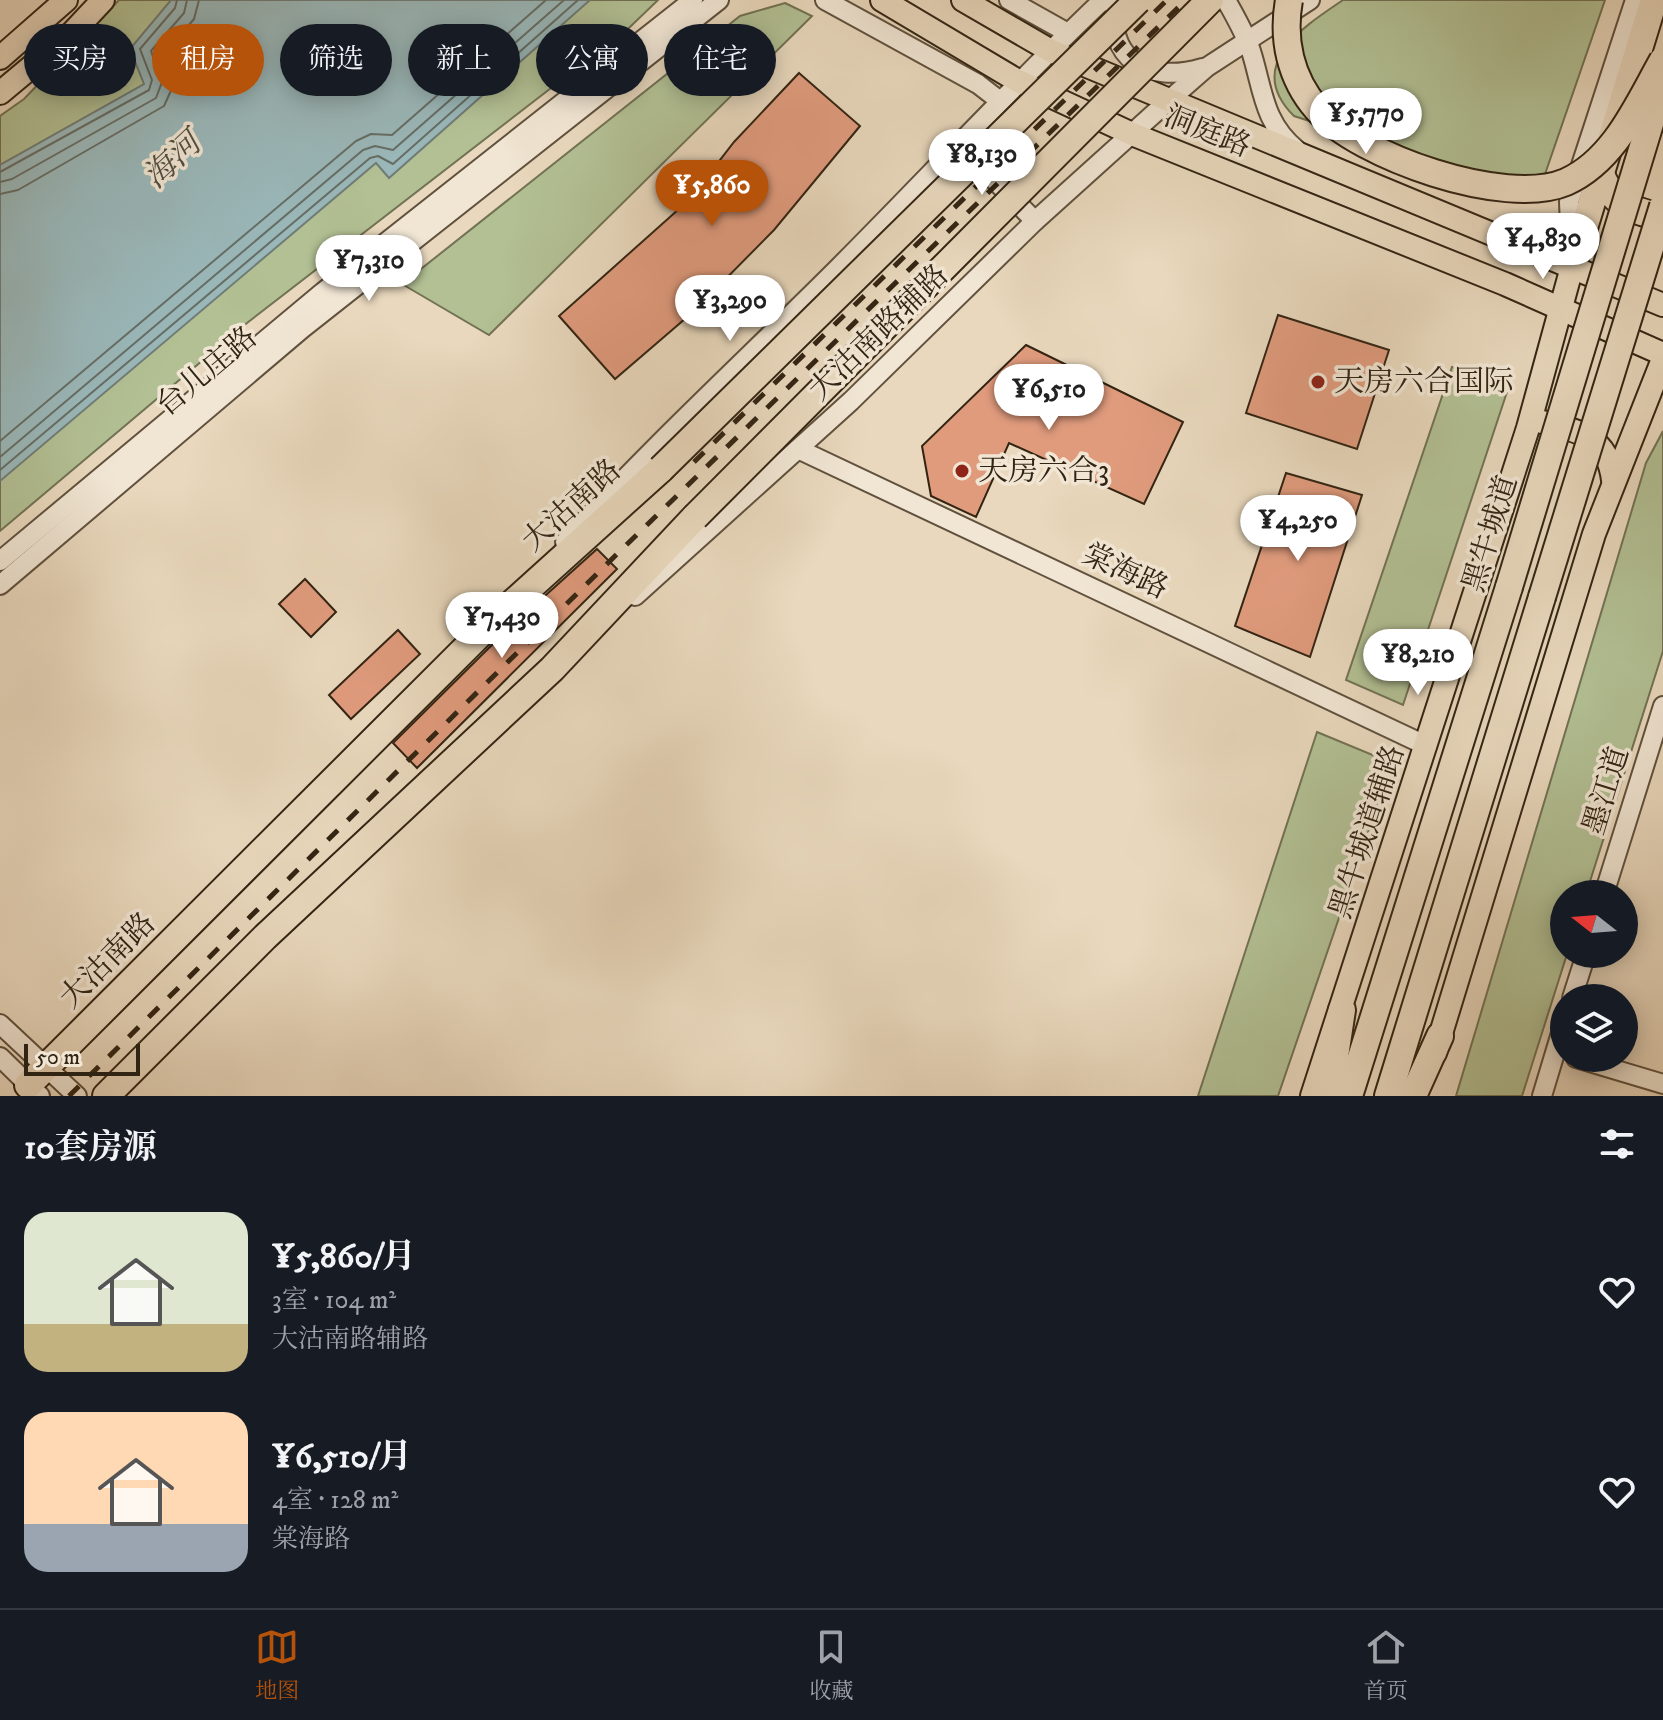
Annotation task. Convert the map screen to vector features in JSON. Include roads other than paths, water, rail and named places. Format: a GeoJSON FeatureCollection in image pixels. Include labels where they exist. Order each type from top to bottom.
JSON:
{"type":"FeatureCollection","features":[{"type":"Feature","properties":{"kind":"highway","name":"大沽南路"},"geometry":{"type":"LineString","coordinates":[[33,1086],[496,618],[661,469],[1138,0]]}},
{"type":"Feature","properties":{"kind":"highway"},"geometry":{"type":"LineString","coordinates":[[106,1096],[265,937],[552,669],[695,517],[1210,0]]}},
{"type":"Feature","properties":{"kind":"highway"},"geometry":{"type":"LineString","coordinates":[[1289,0],[1285,27],[1288,54],[1305,93],[1331,122],[1397,157],[1446,176],[1494,189],[1544,188],[1567,181],[1591,167],[1615,141],[1663,60]]}},
{"type":"Feature","properties":{"kind":"highway"},"geometry":{"type":"LineString","coordinates":[[1572,267],[1623,92],[1654,0]]}},
{"type":"Feature","properties":{"kind":"highway","name":"黑牛城道"},"geometry":{"type":"LineString","coordinates":[[1349,1096],[1509,587],[1663,81]]}},
{"type":"Feature","properties":{"kind":"highway"},"geometry":{"type":"LineString","coordinates":[[1600,172],[1607,191],[1617,200],[1637,212],[1663,218]]}},
{"type":"Feature","properties":{"kind":"highway"},"geometry":{"type":"LineString","coordinates":[[1388,1096],[1663,206]]}},
{"type":"Feature","properties":{"kind":"highway"},"geometry":{"type":"LineString","coordinates":[[1618,356],[1663,262]]}},
{"type":"Feature","properties":{"kind":"highway"},"geometry":{"type":"LineString","coordinates":[[1329,1096],[1342,1010]]}},
{"type":"Feature","properties":{"kind":"highway"},"geometry":{"type":"LineString","coordinates":[[1413,1096],[1440,1036]]}},
{"type":"Feature","properties":{"kind":"main road"},"geometry":{"type":"LineString","coordinates":[[0,58],[66,0]]}},
{"type":"Feature","properties":{"kind":"main road"},"geometry":{"type":"LineString","coordinates":[[0,93],[73,32],[103,0]]}},
{"type":"Feature","properties":{"kind":"main road","name":"洞庭路"},"geometry":{"type":"LineString","coordinates":[[882,0],[1018,81],[1132,134],[1559,309],[1663,357]]}},
{"type":"Feature","properties":{"kind":"main road","name":"洞庭路"},"geometry":{"type":"LineString","coordinates":[[963,0],[1051,51],[1663,305]]}},
{"type":"Feature","properties":{"kind":"main road","name":"黑牛城道辅路"},"geometry":{"type":"LineString","coordinates":[[1312,1096],[1528,428],[1572,267]]}},
{"type":"Feature","properties":{"kind":"main road"},"geometry":{"type":"LineString","coordinates":[[1424,1096],[1594,534],[1663,357]]}},
{"type":"Feature","properties":{"kind":"main road"},"geometry":{"type":"LineString","coordinates":[[1528,428],[1543,421],[1603,446],[1610,457],[1613,481]]}},
{"type":"Feature","properties":{"kind":"street","name":"台儿庄路"},"geometry":{"type":"LineString","coordinates":[[0,561],[323,292],[693,0]]}},
{"type":"Feature","properties":{"kind":"street"},"geometry":{"type":"LineString","coordinates":[[825,0],[978,84],[1000,101]]}},
{"type":"Feature","properties":{"kind":"street"},"geometry":{"type":"LineString","coordinates":[[1009,0],[1068,33]]}},
{"type":"Feature","properties":{"kind":"street"},"geometry":{"type":"LineString","coordinates":[[496,618],[647,451],[838,268],[1018,81],[1103,0]]}},
{"type":"Feature","properties":{"kind":"street"},"geometry":{"type":"LineString","coordinates":[[1116,0],[1115,35],[1119,48],[1132,61],[1159,73],[1172,75],[1207,67]]}},
{"type":"Feature","properties":{"kind":"street"},"geometry":{"type":"LineString","coordinates":[[1226,0],[1247,39],[1267,114],[1281,135],[1302,154]]}},
{"type":"Feature","properties":{"kind":"street","name":"大沽南路辅路"},"geometry":{"type":"LineString","coordinates":[[552,669],[798,449],[1035,221],[1168,101],[1207,67],[1310,0]]}},
{"type":"Feature","properties":{"kind":"street"},"geometry":{"type":"LineString","coordinates":[[1572,267],[1569,202],[1635,0]]}},
{"type":"Feature","properties":{"kind":"street","name":"台儿庄路"},"geometry":{"type":"LineString","coordinates":[[0,585],[303,328],[720,2]]}},
{"type":"Feature","properties":{"kind":"street"},"geometry":{"type":"LineString","coordinates":[[959,144],[1035,221]]}},
{"type":"Feature","properties":{"kind":"street","name":"棠海路"},"geometry":{"type":"LineString","coordinates":[[798,449],[1427,746]]}},
{"type":"Feature","properties":{"kind":"street","name":"墨江道"},"geometry":{"type":"LineString","coordinates":[[1608,880],[1663,706]]}},
{"type":"Feature","properties":{"kind":"street"},"geometry":{"type":"LineString","coordinates":[[0,1024],[33,1086]]}},
{"type":"Feature","properties":{"kind":"street"},"geometry":{"type":"LineString","coordinates":[[0,1057],[33,1086],[77,1096]]}},
{"type":"Feature","properties":{"kind":"street"},"geometry":{"type":"LineString","coordinates":[[1542,1096],[1552,1072]]}},
{"type":"Feature","properties":{"kind":"street"},"geometry":{"type":"LineString","coordinates":[[1623,1072],[1663,1084]]}},
{"type":"Feature","properties":{"kind":"water","name":"海河"},"geometry":{"type":"Polygon","coordinates":[[[171,0],[590,0],[563,24],[536,24],[536,48],[520,62],[520,24],[408,24],[408,96],[482,96],[389,178],[376,163],[0,481],[0,165],[123,96],[136,96],[136,88],[144,84],[136,64],[136,42],[171,0]]]}},
{"type":"Feature","properties":{"kind":"railway"},"geometry":{"type":"LineString","coordinates":[[694,462],[1167,0]]}},
{"type":"Feature","properties":{"kind":"railway"},"geometry":{"type":"LineString","coordinates":[[69,1096],[614,557],[1186,0]]}},
{"type":"Feature","properties":{"kind":"place","name":"天房六合国际"},"geometry":{"type":"Point","coordinates":[1318,382]}},
{"type":"Feature","properties":{"kind":"place","name":"天房六合3"},"geometry":{"type":"Point","coordinates":[962,471]}}]}
